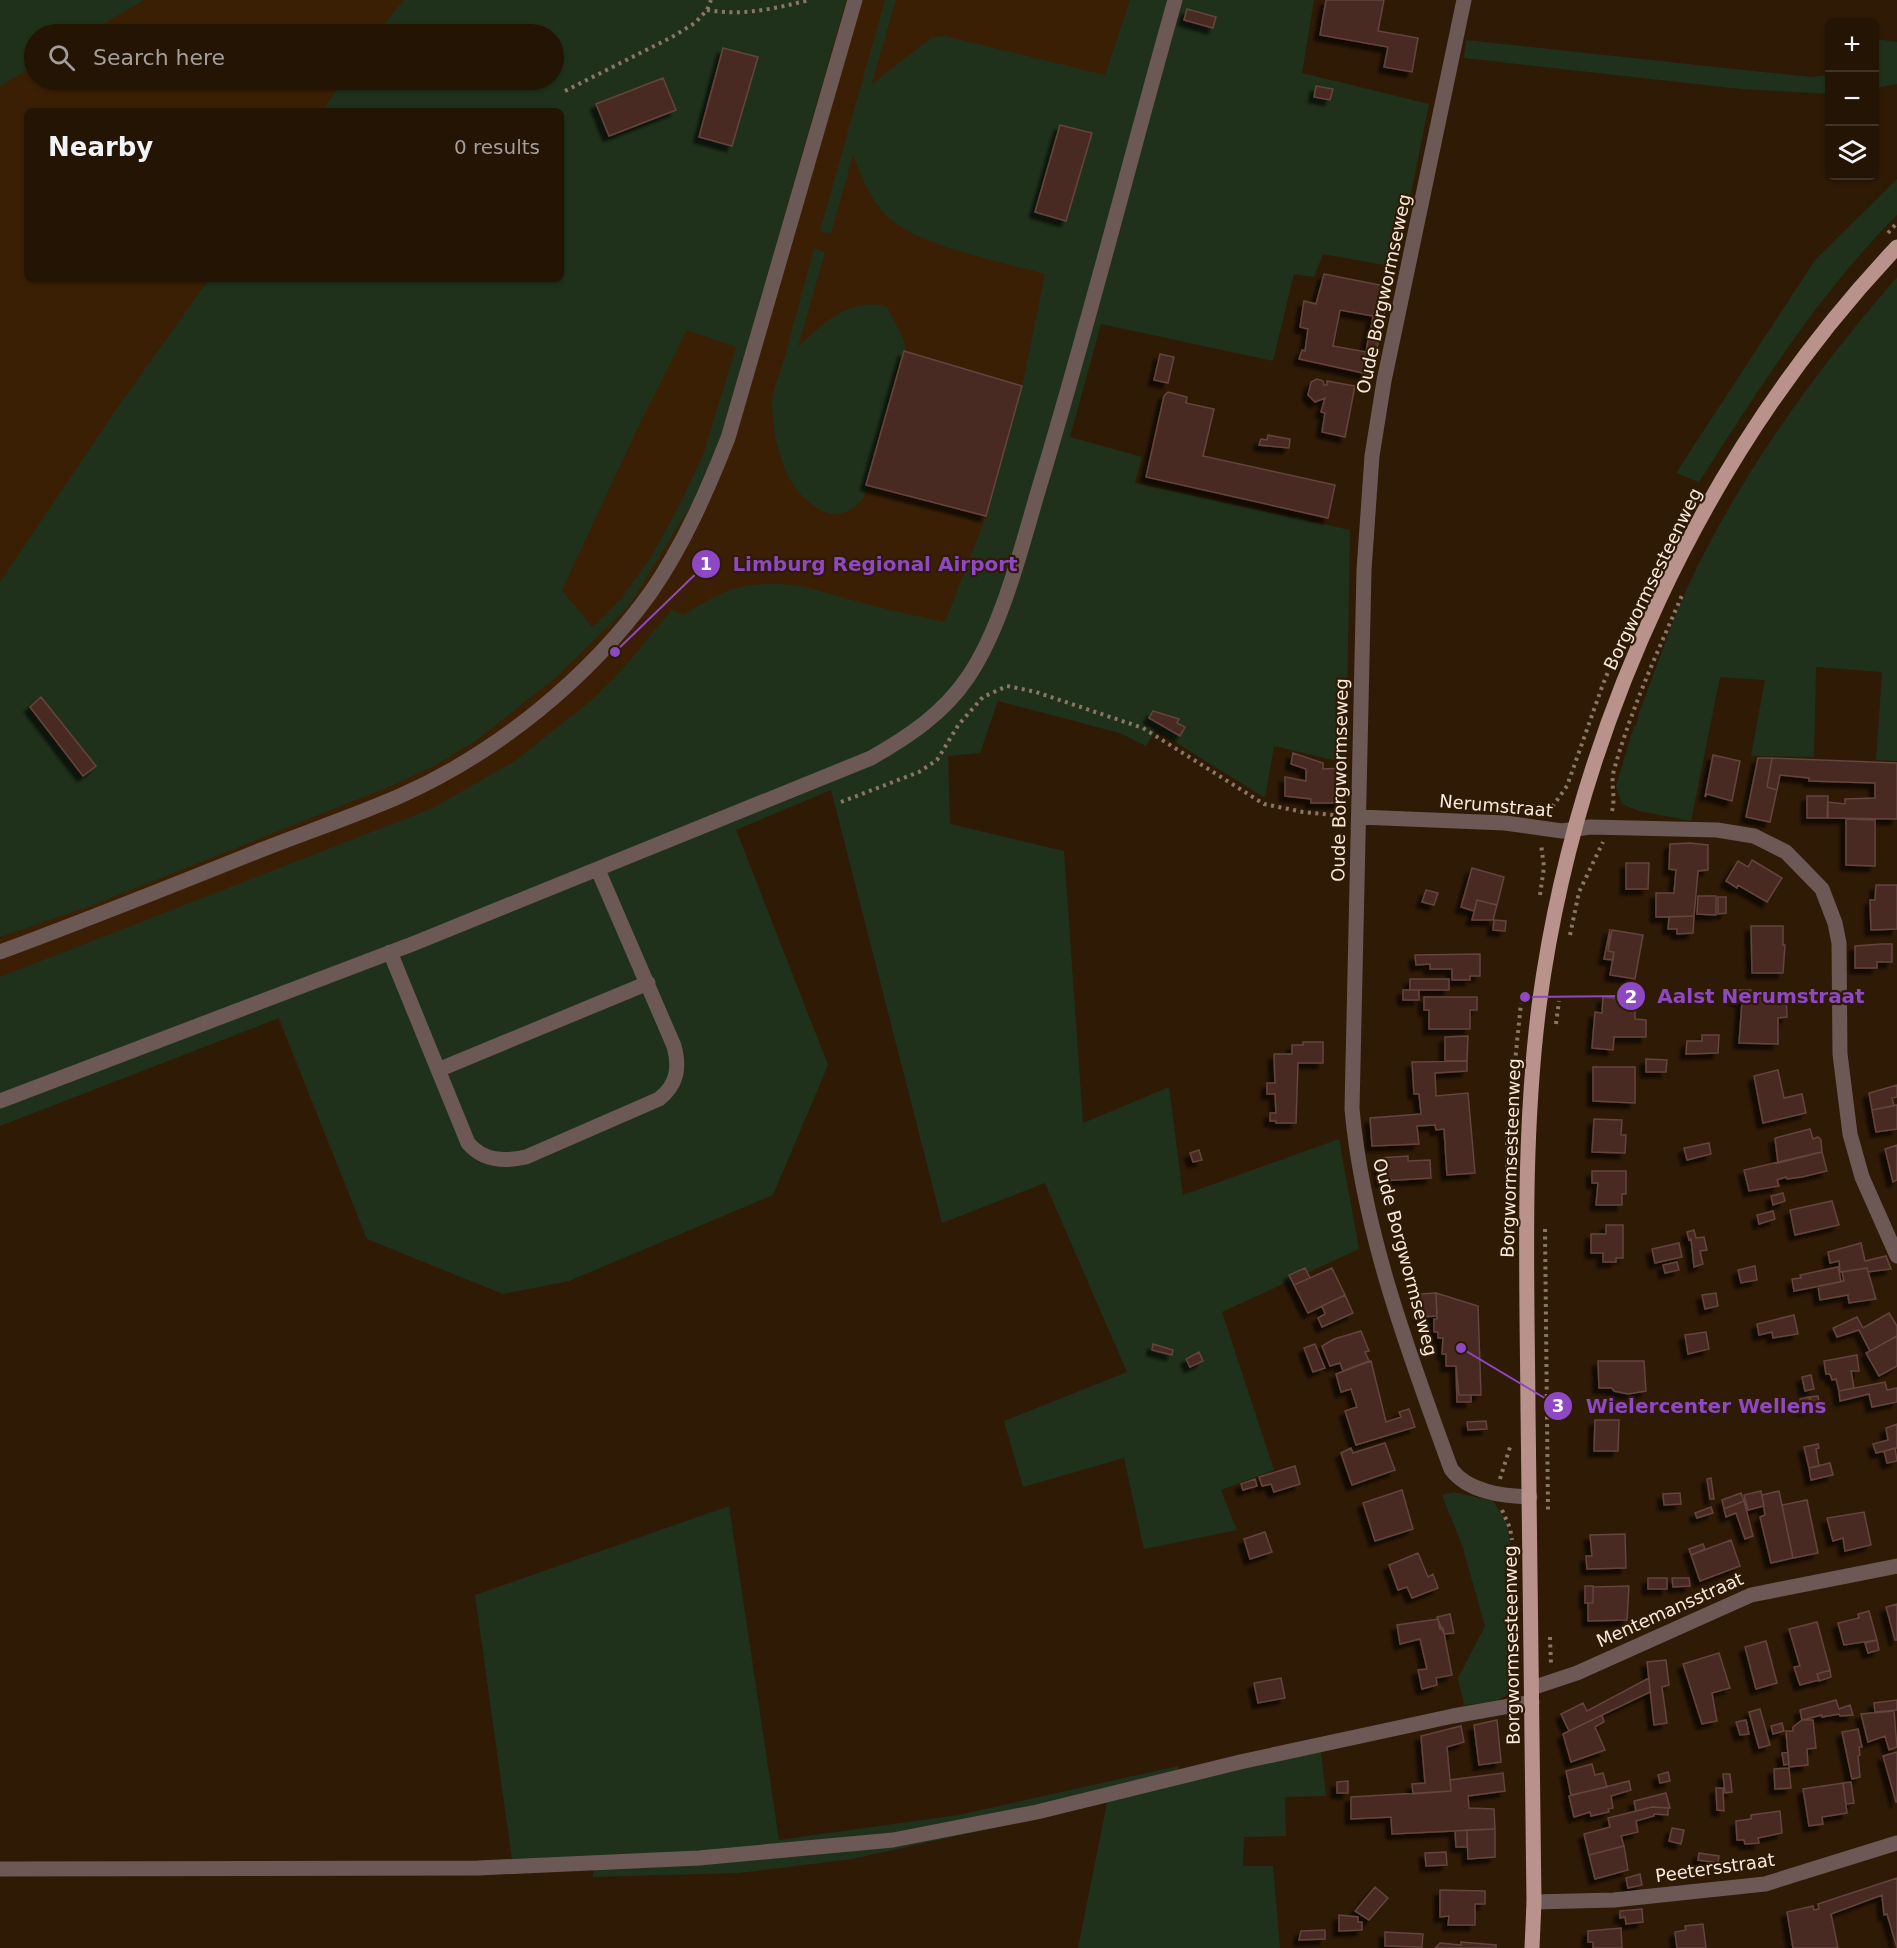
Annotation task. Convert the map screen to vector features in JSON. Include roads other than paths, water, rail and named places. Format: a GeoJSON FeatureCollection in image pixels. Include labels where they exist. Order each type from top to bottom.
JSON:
{"type":"FeatureCollection","features":[{"type":"Feature","properties":{"kind":"main road","name":"Borgwormsesteenweg"},"geometry":{"type":"LineString","coordinates":[[1532,1948],[1534,1902],[1526,1212],[1531,1087],[1540,1004],[1555,912],[1576,830],[1610,722],[1636,654],[1699,524],[1767,410],[1822,335],[1897,247]]}},
{"type":"Feature","properties":{"kind":"street"},"geometry":{"type":"LineString","coordinates":[[0,952],[369,808],[451,770],[482,751],[550,700],[620,630],[651,591],[675,552],[704,498],[728,438],[855,0]]}},
{"type":"Feature","properties":{"kind":"street"},"geometry":{"type":"LineString","coordinates":[[0,1101],[390,952],[871,758],[923,724],[951,699],[968,678],[980,656],[1001,606],[1033,508],[1175,0]]}},
{"type":"Feature","properties":{"kind":"street","name":"Oude Borgwormseweg"},"geometry":{"type":"LineString","coordinates":[[1464,0],[1384,381],[1372,456],[1364,570],[1353,1109],[1357,1158],[1375,1232],[1416,1373],[1451,1469],[1460,1482],[1500,1494],[1530,1497]]}},
{"type":"Feature","properties":{"kind":"street","name":"Nerumstraat"},"geometry":{"type":"LineString","coordinates":[[1359,817],[1505,823],[1576,830],[1607,828],[1717,830],[1754,836],[1786,852],[1822,889],[1835,923],[1839,944],[1840,1054],[1850,1134],[1862,1177],[1897,1256]]}},
{"type":"Feature","properties":{"kind":"street"},"geometry":{"type":"LineString","coordinates":[[390,952],[468,1143],[472,1149],[494,1159],[513,1160],[526,1157],[659,1099],[670,1088],[677,1074],[677,1058],[648,983],[598,870]]}},
{"type":"Feature","properties":{"kind":"street"},"geometry":{"type":"LineString","coordinates":[[438,1070],[648,983]]}},
{"type":"Feature","properties":{"kind":"street","name":"Mentemansstraat"},"geometry":{"type":"LineString","coordinates":[[0,1869],[478,1868],[699,1858],[893,1840],[1037,1812],[1252,1760],[1453,1716],[1532,1695],[1751,1595],[1897,1566]]}},
{"type":"Feature","properties":{"kind":"street","name":"Peetersstraat"},"geometry":{"type":"LineString","coordinates":[[1534,1902],[1614,1900],[1765,1884],[1897,1844]]}},
{"type":"Feature","properties":{"kind":"place","name":"Limburg Regional Airport"},"geometry":{"type":"Point","coordinates":[615,652]}},
{"type":"Feature","properties":{"kind":"place","name":"Aalst Nerumstraat"},"geometry":{"type":"Point","coordinates":[1525,997]}},
{"type":"Feature","properties":{"kind":"place","name":"Wielercenter Wellens"},"geometry":{"type":"Point","coordinates":[1461,1348]}}]}
